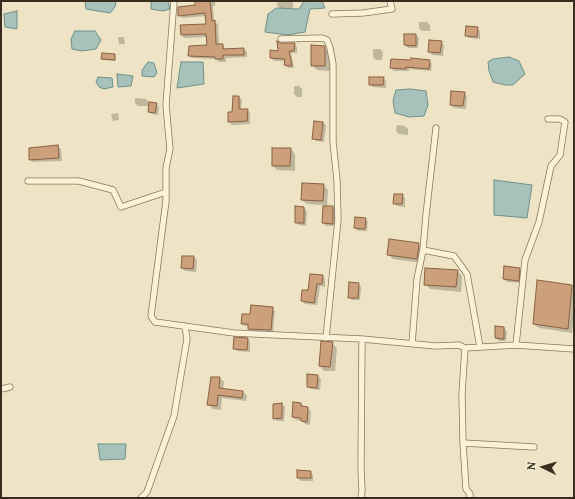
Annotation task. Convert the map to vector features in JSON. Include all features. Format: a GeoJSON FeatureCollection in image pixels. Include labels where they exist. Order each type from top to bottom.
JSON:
{"type":"FeatureCollection","features":[{"type":"Feature","properties":{"kind":"street"},"geometry":{"type":"LineString","coordinates":[[174,1],[166,105],[170,149],[166,168],[166,201],[151,316],[155,322],[234,333],[362,339],[436,346],[459,346],[465,348],[516,345],[574,348]]}},
{"type":"Feature","properties":{"kind":"street"},"geometry":{"type":"LineString","coordinates":[[332,14],[363,13],[392,9],[390,1]]}},
{"type":"Feature","properties":{"kind":"street"},"geometry":{"type":"LineString","coordinates":[[281,39],[322,38],[327,40],[333,64],[333,142],[338,180],[338,220],[326,338]]}},
{"type":"Feature","properties":{"kind":"street"},"geometry":{"type":"LineString","coordinates":[[516,345],[525,260],[539,222],[551,166],[560,156],[565,122],[560,119],[548,118]]}},
{"type":"Feature","properties":{"kind":"street"},"geometry":{"type":"LineString","coordinates":[[412,344],[417,279],[423,250],[436,128]]}},
{"type":"Feature","properties":{"kind":"street"},"geometry":{"type":"LineString","coordinates":[[28,181],[78,181],[112,190],[120,207],[166,192]]}},
{"type":"Feature","properties":{"kind":"street"},"geometry":{"type":"LineString","coordinates":[[423,250],[454,256],[467,274],[480,347]]}},
{"type":"Feature","properties":{"kind":"street"},"geometry":{"type":"LineString","coordinates":[[142,498],[147,492],[174,416],[187,339],[185,326]]}},
{"type":"Feature","properties":{"kind":"street"},"geometry":{"type":"LineString","coordinates":[[361,498],[362,339]]}},
{"type":"Feature","properties":{"kind":"street"},"geometry":{"type":"LineString","coordinates":[[465,348],[462,394],[463,443],[466,489],[470,494],[470,498]]}},
{"type":"Feature","properties":{"kind":"street"},"geometry":{"type":"LineString","coordinates":[[1,389],[10,387]]}},
{"type":"Feature","properties":{"kind":"street"},"geometry":{"type":"LineString","coordinates":[[463,443],[534,447]]}},
{"type":"Feature","properties":{"kind":"water"},"geometry":{"type":"Polygon","coordinates":[[[85,1],[116,1],[115,7],[110,13],[86,9],[85,1]]]}},
{"type":"Feature","properties":{"kind":"water"},"geometry":{"type":"Polygon","coordinates":[[[151,1],[168,1],[170,9],[163,11],[151,9],[151,1]]]}},
{"type":"Feature","properties":{"kind":"water"},"geometry":{"type":"Polygon","coordinates":[[[304,1],[322,1],[325,8],[310,9],[305,32],[287,35],[265,32],[268,14],[276,8],[299,9],[304,1]]]}},
{"type":"Feature","properties":{"kind":"water"},"geometry":{"type":"Polygon","coordinates":[[[17,11],[17,29],[5,27],[4,14],[17,11]]]}},
{"type":"Feature","properties":{"kind":"water"},"geometry":{"type":"Polygon","coordinates":[[[75,31],[95,31],[101,40],[96,49],[82,51],[72,49],[71,39],[75,31]]]}},
{"type":"Feature","properties":{"kind":"water"},"geometry":{"type":"Polygon","coordinates":[[[509,57],[519,61],[525,74],[513,85],[493,82],[489,71],[488,62],[493,59],[509,57]]]}},
{"type":"Feature","properties":{"kind":"water"},"geometry":{"type":"Polygon","coordinates":[[[148,62],[154,63],[157,73],[154,77],[142,76],[142,70],[148,62]]]}},
{"type":"Feature","properties":{"kind":"water"},"geometry":{"type":"Polygon","coordinates":[[[181,62],[203,62],[204,84],[177,88],[181,62]]]}},
{"type":"Feature","properties":{"kind":"water"},"geometry":{"type":"Polygon","coordinates":[[[117,74],[133,76],[131,86],[118,87],[117,74]]]}},
{"type":"Feature","properties":{"kind":"water"},"geometry":{"type":"Polygon","coordinates":[[[98,77],[112,78],[113,87],[104,89],[99,87],[96,82],[98,77]]]}},
{"type":"Feature","properties":{"kind":"water"},"geometry":{"type":"Polygon","coordinates":[[[410,89],[426,91],[428,105],[424,116],[409,117],[395,113],[393,101],[396,90],[410,89]]]}},
{"type":"Feature","properties":{"kind":"water"},"geometry":{"type":"Polygon","coordinates":[[[494,180],[532,185],[527,218],[494,215],[494,180]]]}},
{"type":"Feature","properties":{"kind":"water"},"geometry":{"type":"Polygon","coordinates":[[[98,444],[126,444],[125,459],[100,460],[98,444]]]}},
{"type":"Feature","properties":{"kind":"building"},"geometry":{"type":"Polygon","coordinates":[[[195,1],[210,1],[212,21],[215,20],[216,44],[223,44],[223,49],[244,48],[244,55],[223,55],[223,59],[215,59],[215,57],[188,56],[189,46],[207,45],[206,34],[181,35],[180,25],[206,24],[205,13],[178,16],[178,7],[195,5],[195,1]]]}},
{"type":"Feature","properties":{"kind":"building"},"geometry":{"type":"Polygon","coordinates":[[[466,26],[478,27],[477,37],[465,36],[466,26]]]}},
{"type":"Feature","properties":{"kind":"building"},"geometry":{"type":"Polygon","coordinates":[[[404,34],[416,34],[416,46],[404,45],[404,34]]]}},
{"type":"Feature","properties":{"kind":"building"},"geometry":{"type":"Polygon","coordinates":[[[429,40],[442,41],[440,53],[428,52],[429,40]]]}},
{"type":"Feature","properties":{"kind":"building"},"geometry":{"type":"Polygon","coordinates":[[[277,41],[281,43],[295,43],[294,51],[289,51],[292,66],[284,65],[285,59],[270,58],[270,50],[278,51],[277,41]]]}},
{"type":"Feature","properties":{"kind":"building"},"geometry":{"type":"Polygon","coordinates":[[[311,45],[325,46],[325,66],[311,66],[311,45]]]}},
{"type":"Feature","properties":{"kind":"building"},"geometry":{"type":"Polygon","coordinates":[[[102,53],[115,54],[115,60],[101,59],[102,53]]]}},
{"type":"Feature","properties":{"kind":"building"},"geometry":{"type":"Polygon","coordinates":[[[411,58],[430,60],[429,69],[406,67],[406,69],[390,68],[391,59],[411,60],[411,58]]]}},
{"type":"Feature","properties":{"kind":"building"},"geometry":{"type":"Polygon","coordinates":[[[369,77],[384,77],[383,85],[369,85],[369,77]]]}},
{"type":"Feature","properties":{"kind":"building"},"geometry":{"type":"Polygon","coordinates":[[[451,91],[465,92],[463,106],[450,105],[451,91]]]}},
{"type":"Feature","properties":{"kind":"building"},"geometry":{"type":"Polygon","coordinates":[[[233,96],[239,96],[239,109],[248,109],[247,121],[228,122],[228,112],[232,112],[233,96]]]}},
{"type":"Feature","properties":{"kind":"building"},"geometry":{"type":"Polygon","coordinates":[[[149,102],[157,103],[155,113],[148,112],[149,102]]]}},
{"type":"Feature","properties":{"kind":"building"},"geometry":{"type":"Polygon","coordinates":[[[314,121],[323,122],[321,140],[312,139],[314,121]]]}},
{"type":"Feature","properties":{"kind":"building"},"geometry":{"type":"Polygon","coordinates":[[[58,145],[59,158],[29,160],[29,148],[58,145]]]}},
{"type":"Feature","properties":{"kind":"building"},"geometry":{"type":"Polygon","coordinates":[[[272,148],[291,148],[290,166],[272,166],[272,148]]]}},
{"type":"Feature","properties":{"kind":"building"},"geometry":{"type":"Polygon","coordinates":[[[302,183],[324,184],[323,201],[301,200],[302,183]]]}},
{"type":"Feature","properties":{"kind":"building"},"geometry":{"type":"Polygon","coordinates":[[[394,194],[403,194],[402,204],[393,204],[394,194]]]}},
{"type":"Feature","properties":{"kind":"building"},"geometry":{"type":"Polygon","coordinates":[[[295,206],[304,207],[304,223],[295,223],[295,206]]]}},
{"type":"Feature","properties":{"kind":"building"},"geometry":{"type":"Polygon","coordinates":[[[323,206],[333,206],[333,224],[322,223],[323,206]]]}},
{"type":"Feature","properties":{"kind":"building"},"geometry":{"type":"Polygon","coordinates":[[[355,217],[366,218],[365,229],[354,228],[355,217]]]}},
{"type":"Feature","properties":{"kind":"building"},"geometry":{"type":"Polygon","coordinates":[[[389,239],[419,243],[417,259],[387,255],[389,239]]]}},
{"type":"Feature","properties":{"kind":"building"},"geometry":{"type":"Polygon","coordinates":[[[182,256],[194,256],[193,269],[181,268],[182,256]]]}},
{"type":"Feature","properties":{"kind":"building"},"geometry":{"type":"Polygon","coordinates":[[[504,266],[520,268],[519,281],[503,279],[504,266]]]}},
{"type":"Feature","properties":{"kind":"building"},"geometry":{"type":"Polygon","coordinates":[[[425,268],[458,270],[456,287],[424,285],[425,268]]]}},
{"type":"Feature","properties":{"kind":"building"},"geometry":{"type":"Polygon","coordinates":[[[310,274],[323,275],[322,284],[317,284],[314,303],[301,301],[302,290],[308,290],[310,274]]]}},
{"type":"Feature","properties":{"kind":"building"},"geometry":{"type":"Polygon","coordinates":[[[537,280],[572,285],[568,329],[533,324],[537,280]]]}},
{"type":"Feature","properties":{"kind":"building"},"geometry":{"type":"Polygon","coordinates":[[[349,282],[359,283],[358,298],[348,298],[349,282]]]}},
{"type":"Feature","properties":{"kind":"building"},"geometry":{"type":"Polygon","coordinates":[[[251,305],[273,307],[271,330],[248,329],[248,324],[241,324],[242,314],[250,314],[251,305]]]}},
{"type":"Feature","properties":{"kind":"building"},"geometry":{"type":"Polygon","coordinates":[[[495,326],[504,327],[504,339],[495,338],[495,326]]]}},
{"type":"Feature","properties":{"kind":"building"},"geometry":{"type":"Polygon","coordinates":[[[234,337],[248,338],[247,350],[233,349],[234,337]]]}},
{"type":"Feature","properties":{"kind":"building"},"geometry":{"type":"Polygon","coordinates":[[[321,341],[333,342],[330,367],[319,366],[321,341]]]}},
{"type":"Feature","properties":{"kind":"building"},"geometry":{"type":"Polygon","coordinates":[[[307,374],[318,375],[317,388],[307,387],[307,374]]]}},
{"type":"Feature","properties":{"kind":"building"},"geometry":{"type":"Polygon","coordinates":[[[211,377],[220,377],[219,388],[243,391],[242,398],[218,395],[217,406],[207,405],[211,377]]]}},
{"type":"Feature","properties":{"kind":"building"},"geometry":{"type":"Polygon","coordinates":[[[293,402],[301,403],[301,406],[308,407],[307,422],[301,421],[301,418],[292,417],[293,402]]]}},
{"type":"Feature","properties":{"kind":"building"},"geometry":{"type":"Polygon","coordinates":[[[282,403],[282,418],[273,419],[273,404],[282,403]]]}},
{"type":"Feature","properties":{"kind":"building"},"geometry":{"type":"Polygon","coordinates":[[[297,470],[311,471],[311,478],[297,478],[297,470]]]}}]}
